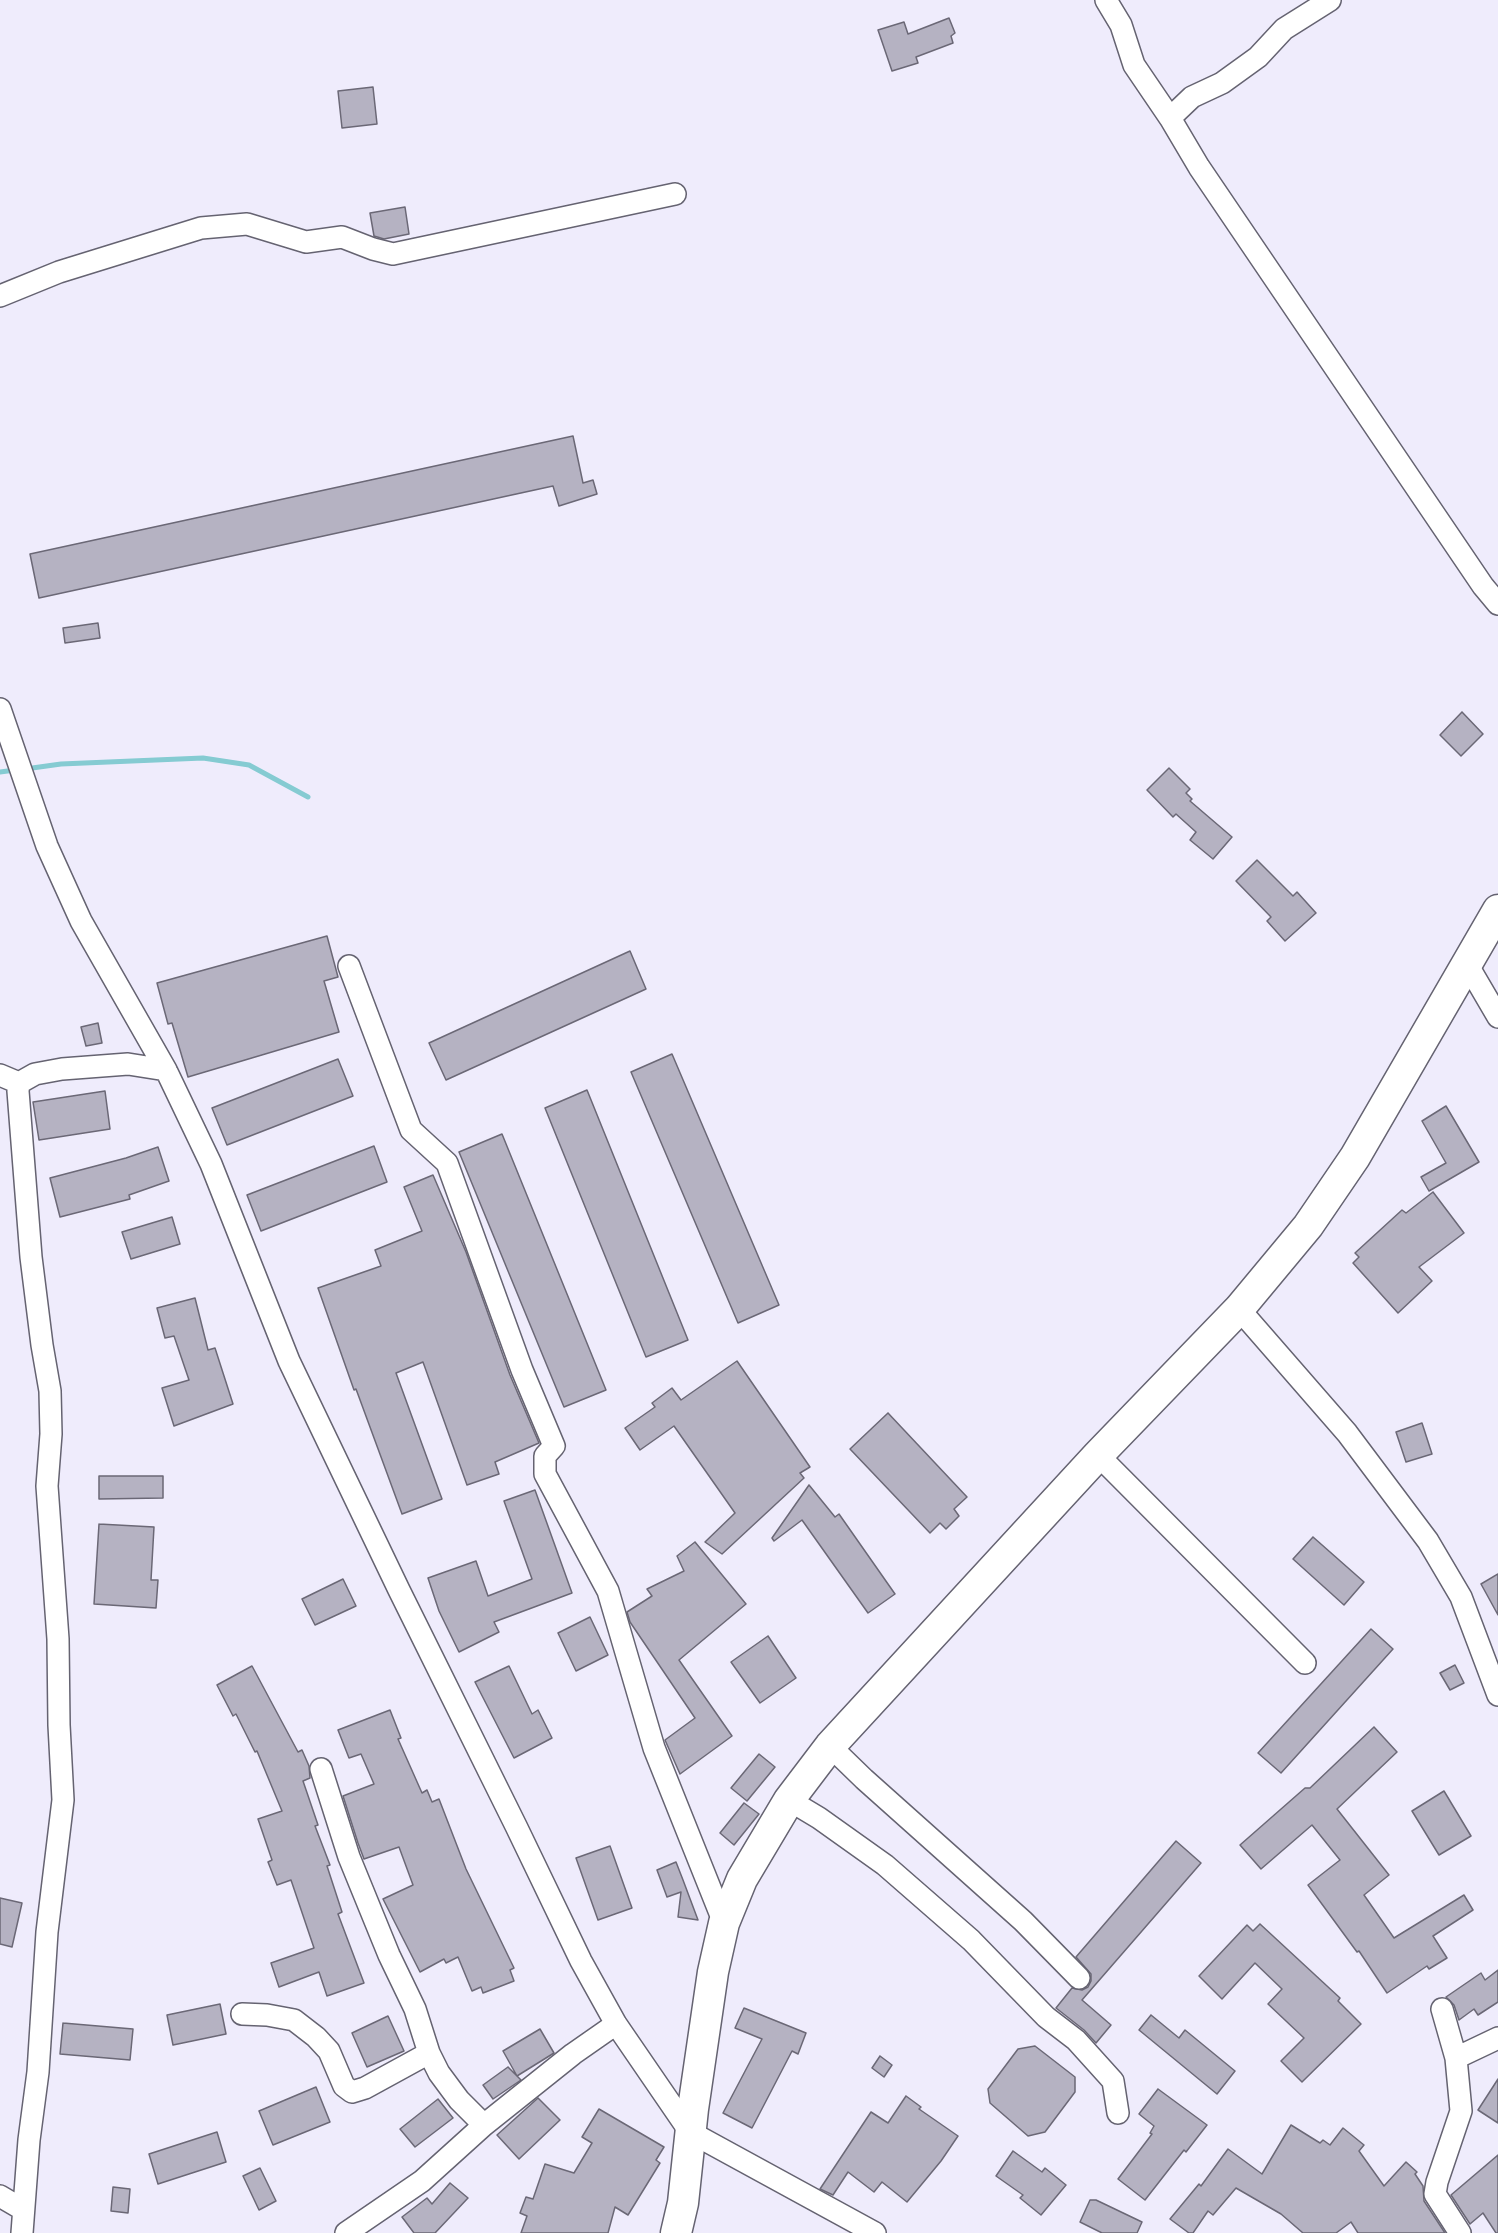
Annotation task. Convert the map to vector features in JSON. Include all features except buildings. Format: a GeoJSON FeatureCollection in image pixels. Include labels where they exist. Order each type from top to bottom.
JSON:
{"type":"FeatureCollection","features":[{"type":"Feature","properties":{"kind":"main road"},"geometry":{"type":"LineString","coordinates":[[676,2233],[683,2203],[690,2132],[713,1972],[724,1923],[742,1879],[789,1800],[830,1746],[1098,1455],[1239,1309],[1308,1226],[1355,1157],[1498,910]]}},
{"type":"Feature","properties":{"kind":"street"},"geometry":{"type":"LineString","coordinates":[[1106,0],[1121,25],[1134,65],[1213,187],[1483,586],[1498,604]]}},
{"type":"Feature","properties":{"kind":"street"},"geometry":{"type":"LineString","coordinates":[[1170,118],[1192,97],[1222,83],[1258,57],[1284,30],[1330,0]]}},
{"type":"Feature","properties":{"kind":"street"},"geometry":{"type":"LineString","coordinates":[[0,296],[59,272],[201,228],[247,224],[306,242],[342,237],[393,254],[675,194]]}},
{"type":"Feature","properties":{"kind":"street"},"geometry":{"type":"LineString","coordinates":[[0,709],[47,846],[81,921],[166,1070],[211,1164],[289,1361],[581,1961],[616,2024],[690,2132],[875,2233]]}},
{"type":"Feature","properties":{"kind":"street"},"geometry":{"type":"LineString","coordinates":[[1467,964],[1498,1017]]}},
{"type":"Feature","properties":{"kind":"street"},"geometry":{"type":"LineString","coordinates":[[349,966],[411,1130],[447,1163],[522,1370],[554,1446],[545,1456],[545,1474],[608,1591],[654,1748],[724,1923]]}},
{"type":"Feature","properties":{"kind":"street"},"geometry":{"type":"LineString","coordinates":[[22,2233],[22,2209],[38,2072],[47,1932],[63,1800],[58,1639],[46,1486],[51,1434],[50,1391],[42,1345],[32,1257],[18,1091],[10,1079],[62,1069],[128,1065],[166,1070]]}},
{"type":"Feature","properties":{"kind":"street"},"geometry":{"type":"LineString","coordinates":[[1239,1309],[1347,1433],[1428,1541],[1461,1598],[1498,1695]]}},
{"type":"Feature","properties":{"kind":"street"},"geometry":{"type":"LineString","coordinates":[[1098,1455],[1305,1662]]}},
{"type":"Feature","properties":{"kind":"street"},"geometry":{"type":"LineString","coordinates":[[830,1746],[1023,1921],[1079,1978]]}},
{"type":"Feature","properties":{"kind":"street"},"geometry":{"type":"LineString","coordinates":[[321,1769],[349,1857],[389,1955],[415,2009],[429,2053],[439,2073],[459,2100],[484,2125]]}},
{"type":"Feature","properties":{"kind":"street"},"geometry":{"type":"LineString","coordinates":[[789,1800],[819,1818],[885,1865],[971,1940],[1046,2017],[1076,2040],[1113,2081],[1118,2113]]}},
{"type":"Feature","properties":{"kind":"street"},"geometry":{"type":"LineString","coordinates":[[1442,2009],[1456,2058],[1461,2111],[1437,2182],[1436,2194],[1460,2233]]}},
{"type":"Feature","properties":{"kind":"street"},"geometry":{"type":"LineString","coordinates":[[242,2014],[267,2015],[294,2020],[316,2037],[329,2051],[344,2086],[352,2092],[365,2088],[429,2053]]}},
{"type":"Feature","properties":{"kind":"street"},"geometry":{"type":"LineString","coordinates":[[346,2233],[422,2181],[484,2125],[573,2054],[616,2024]]}},
{"type":"Feature","properties":{"kind":"street"},"geometry":{"type":"LineString","coordinates":[[1456,2058],[1498,2038]]}},
{"type":"Feature","properties":{"kind":"street"},"geometry":{"type":"LineString","coordinates":[[0,2196],[22,2209]]}},
{"type":"Feature","properties":{"kind":"waterway"},"geometry":{"type":"LineString","coordinates":[[25,769],[61,764],[203,758],[249,765],[308,797]]}},
{"type":"Feature","properties":{"kind":"waterway"},"geometry":{"type":"LineString","coordinates":[[0,772],[15,770]]}}]}
